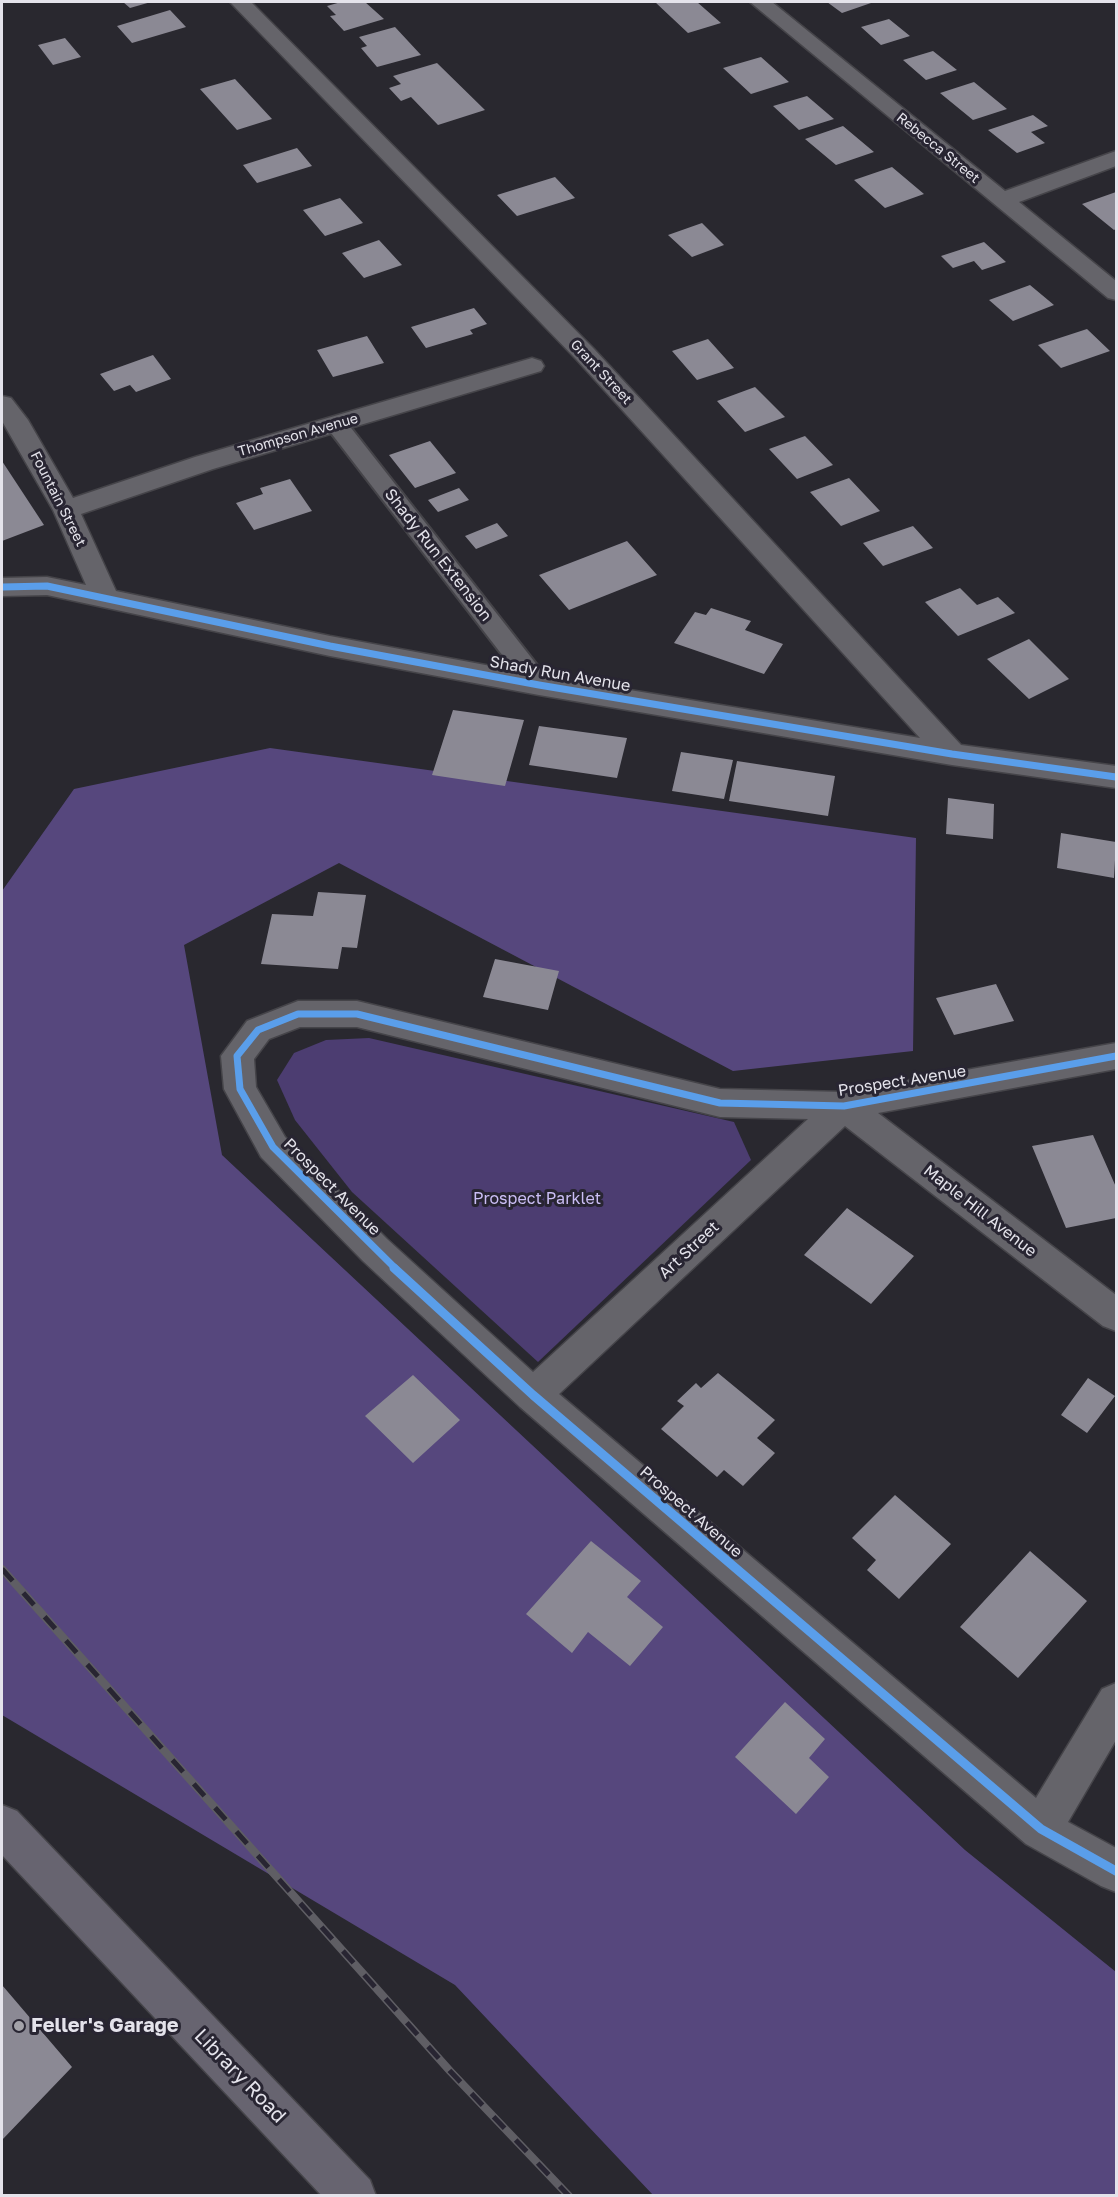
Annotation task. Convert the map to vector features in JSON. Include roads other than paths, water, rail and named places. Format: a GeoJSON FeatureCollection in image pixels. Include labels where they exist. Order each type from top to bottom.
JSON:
{"type":"FeatureCollection","features":[{"type":"Feature","properties":{"kind":"main road","name":"Library Road"},"geometry":{"type":"LineString","coordinates":[[2,1826],[354,2196]]}},
{"type":"Feature","properties":{"kind":"street","name":"Grant Street"},"geometry":{"type":"LineString","coordinates":[[240,2],[585,354],[952,754]]}},
{"type":"Feature","properties":{"kind":"street","name":"Rebecca Street"},"geometry":{"type":"LineString","coordinates":[[760,2],[1116,293]]}},
{"type":"Feature","properties":{"kind":"street"},"geometry":{"type":"LineString","coordinates":[[1002,200],[1116,158]]}},
{"type":"Feature","properties":{"kind":"street","name":"Thompson Avenue"},"geometry":{"type":"LineString","coordinates":[[66,510],[204,463],[532,366]]}},
{"type":"Feature","properties":{"kind":"street","name":"Fountain Street"},"geometry":{"type":"LineString","coordinates":[[2,404],[19,426],[66,510],[106,599]]}},
{"type":"Feature","properties":{"kind":"street","name":"Shady Run Avenue"},"geometry":{"type":"LineString","coordinates":[[2,587],[47,586],[330,646],[539,686],[952,754],[1116,777]]}},
{"type":"Feature","properties":{"kind":"street","name":"Prospect Avenue"},"geometry":{"type":"LineString","coordinates":[[1116,1056],[844,1106],[720,1102],[357,1014],[298,1014],[258,1030],[237,1056],[240,1089],[273,1147],[375,1250],[534,1395],[1041,1829],[1116,1871]]}},
{"type":"Feature","properties":{"kind":"street","name":"Maple Hill Avenue"},"geometry":{"type":"LineString","coordinates":[[844,1106],[1116,1315]]}},
{"type":"Feature","properties":{"kind":"street","name":"Art Street"},"geometry":{"type":"LineString","coordinates":[[534,1395],[844,1106]]}},
{"type":"Feature","properties":{"kind":"street"},"geometry":{"type":"LineString","coordinates":[[1041,1829],[1116,1703]]}},
{"type":"Feature","properties":{"kind":"lane","name":"Shady Run Extension"},"geometry":{"type":"LineString","coordinates":[[336,424],[539,686]]}},
{"type":"Feature","properties":{"kind":"railway"},"geometry":{"type":"LineString","coordinates":[[2,1569],[450,2071],[569,2196]]}},
{"type":"Feature","properties":{"kind":"place","name":"Feller's Garage"},"geometry":{"type":"Point","coordinates":[19,2026]}},
{"type":"Feature","properties":{"kind":"park label","name":"Prospect Parklet"},"geometry":{"type":"Point","coordinates":[537,1199]}}]}
